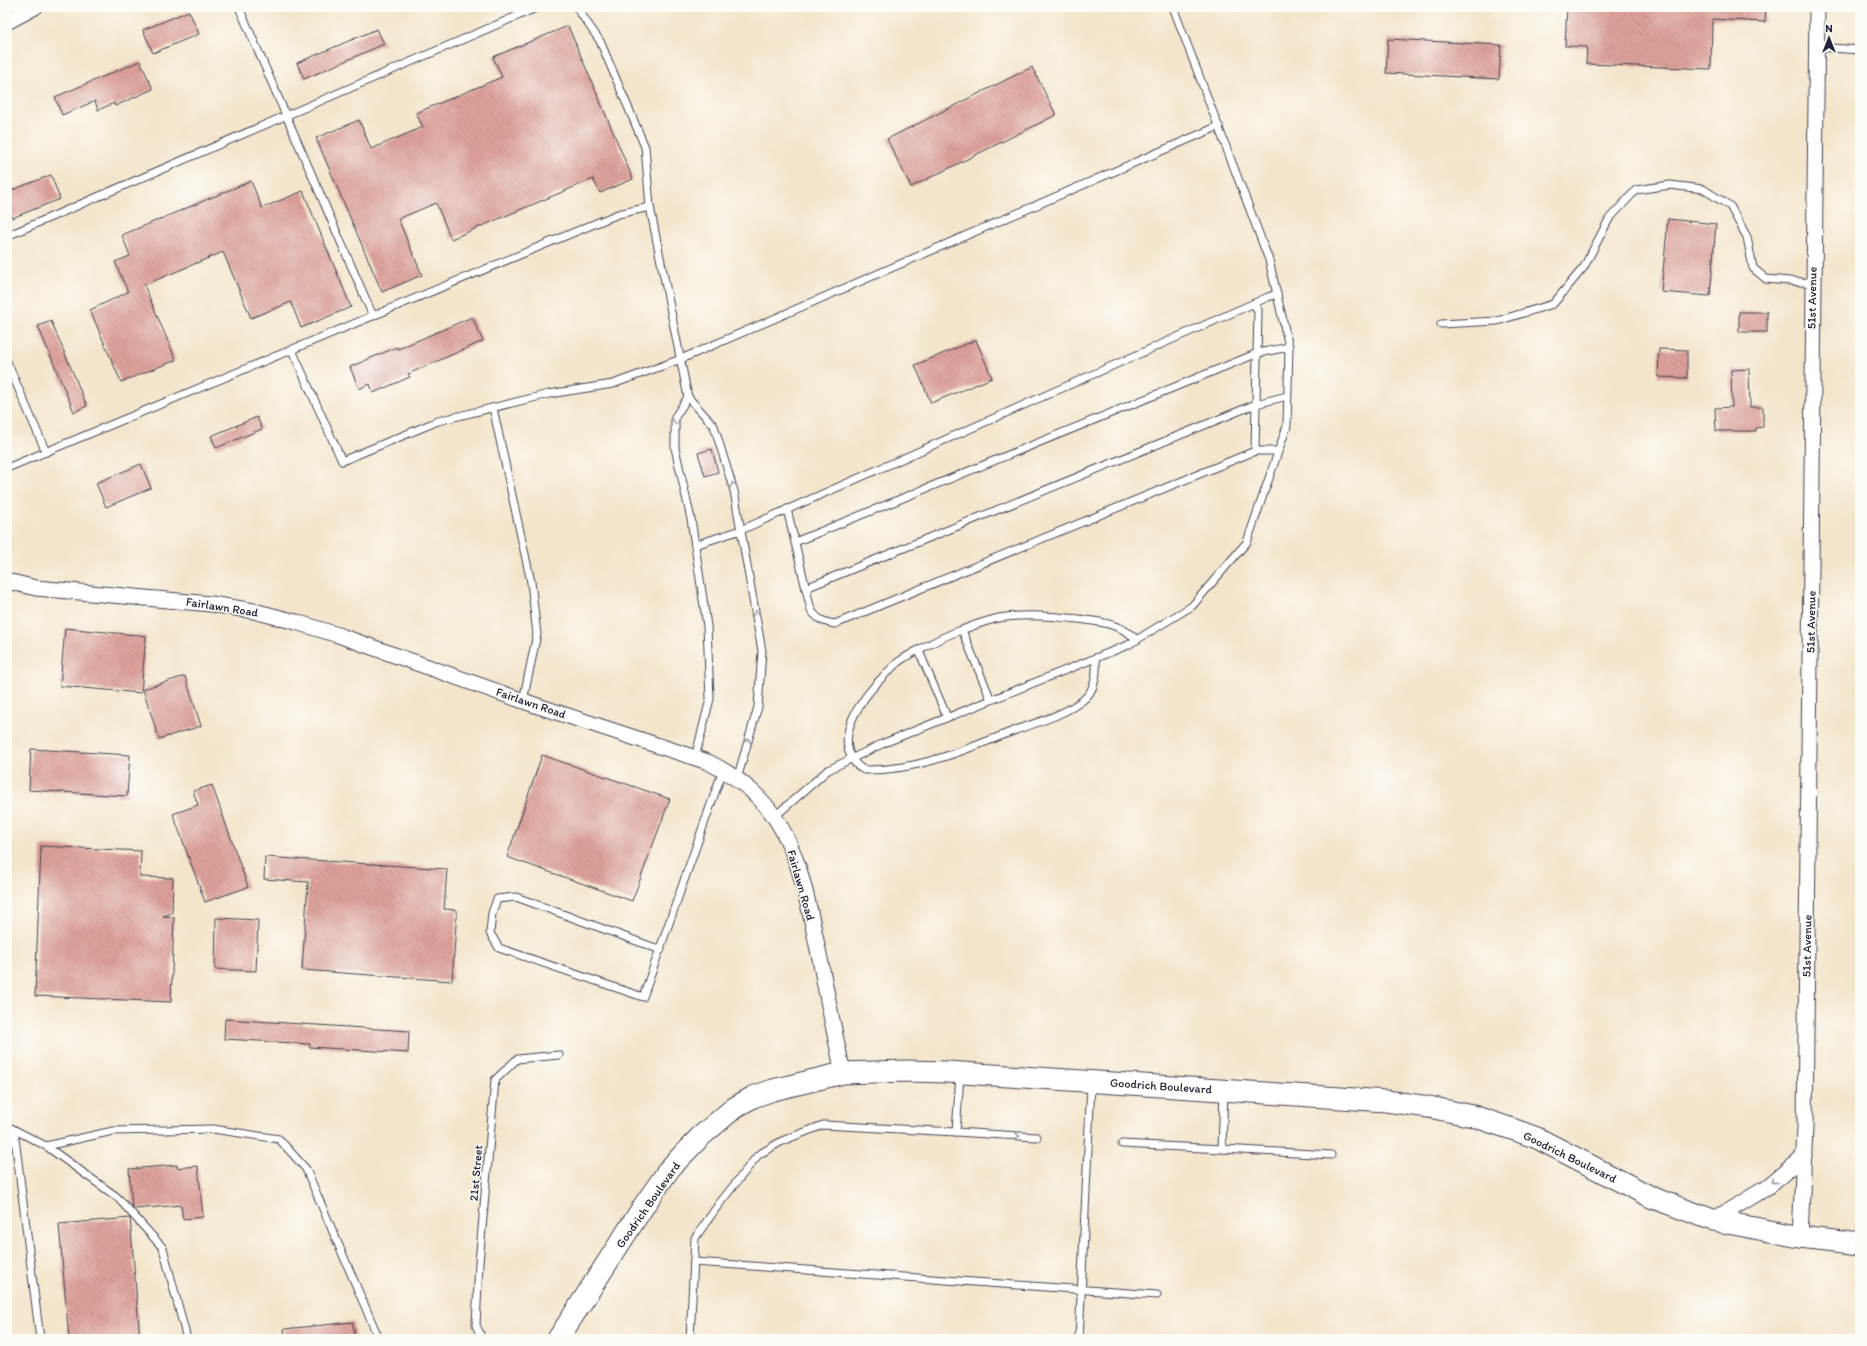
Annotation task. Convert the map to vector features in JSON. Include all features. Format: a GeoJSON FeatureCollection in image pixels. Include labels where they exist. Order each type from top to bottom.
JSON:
{"type":"FeatureCollection","features":[{"type":"Feature","properties":{"kind":"street"},"geometry":{"type":"LineString","coordinates":[[7,22],[35,7]]}},
{"type":"Feature","properties":{"kind":"street","name":"51st Avenue"},"geometry":{"type":"LineString","coordinates":[[1800,1237],[1804,1156],[1811,593],[1810,507],[1817,7]]}},
{"type":"Feature","properties":{"kind":"street","name":"Fairlawn Road"},"geometry":{"type":"LineString","coordinates":[[7,581],[36,588],[203,603],[254,611],[338,635],[523,701],[695,758],[724,770],[761,799],[785,835],[793,855],[806,895],[843,1073]]}},
{"type":"Feature","properties":{"kind":"street","name":"Goodrich Boulevard"},"geometry":{"type":"LineString","coordinates":[[558,1339],[670,1168],[700,1137],[734,1108],[754,1097],[773,1090],[843,1073],[906,1071],[960,1073],[1386,1101],[1429,1107],[1473,1116],[1537,1138],[1653,1198],[1713,1220],[1800,1237],[1860,1244]]}},
{"type":"Feature","properties":{"kind":"street"},"geometry":{"type":"LineString","coordinates":[[1713,1220],[1766,1188],[1804,1156]]}},
{"type":"Feature","properties":{"kind":"lane"},"geometry":{"type":"LineString","coordinates":[[239,7],[373,316]]}},
{"type":"Feature","properties":{"kind":"lane"},"geometry":{"type":"LineString","coordinates":[[7,236],[538,7]]}},
{"type":"Feature","properties":{"kind":"lane"},"geometry":{"type":"LineString","coordinates":[[576,7],[600,41],[645,147],[650,207],[688,397],[714,426],[734,491],[762,651],[758,708],[737,779]]}},
{"type":"Feature","properties":{"kind":"lane"},"geometry":{"type":"LineString","coordinates":[[774,817],[828,770],[851,758],[884,742],[1128,645],[1137,640],[1192,606],[1247,542],[1287,426],[1289,347],[1269,260],[1173,7]]}},
{"type":"Feature","properties":{"kind":"lane"},"geometry":{"type":"LineString","coordinates":[[1816,47],[1860,50]]}},
{"type":"Feature","properties":{"kind":"lane"},"geometry":{"type":"LineString","coordinates":[[292,350],[342,461],[438,421],[549,394],[613,384],[681,359],[1219,126]]}},
{"type":"Feature","properties":{"kind":"lane"},"geometry":{"type":"LineString","coordinates":[[1440,324],[1497,321],[1553,304],[1584,267],[1609,219],[1636,190],[1670,185],[1703,189],[1730,206],[1747,237],[1753,268],[1766,279],[1813,283]]}},
{"type":"Feature","properties":{"kind":"lane"},"geometry":{"type":"LineString","coordinates":[[7,468],[618,214],[650,207]]}},
{"type":"Feature","properties":{"kind":"lane"},"geometry":{"type":"LineString","coordinates":[[694,545],[741,530],[1277,294]]}},
{"type":"Feature","properties":{"kind":"lane"},"geometry":{"type":"LineString","coordinates":[[1253,304],[1258,310],[1255,451]]}},
{"type":"Feature","properties":{"kind":"lane"},"geometry":{"type":"LineString","coordinates":[[795,542],[1258,353],[1289,347]]}},
{"type":"Feature","properties":{"kind":"lane"},"geometry":{"type":"LineString","coordinates":[[7,362],[46,452]]}},
{"type":"Feature","properties":{"kind":"lane"},"geometry":{"type":"LineString","coordinates":[[806,588],[1256,404],[1288,396]]}},
{"type":"Feature","properties":{"kind":"lane"},"geometry":{"type":"LineString","coordinates":[[688,397],[675,417],[675,448],[694,545],[707,626],[710,699],[695,758]]}},
{"type":"Feature","properties":{"kind":"lane"},"geometry":{"type":"LineString","coordinates":[[493,408],[531,582],[537,634],[523,701]]}},
{"type":"Feature","properties":{"kind":"lane"},"geometry":{"type":"LineString","coordinates":[[787,510],[811,610],[816,617],[824,622],[836,624],[1255,451],[1278,451]]}},
{"type":"Feature","properties":{"kind":"lane"},"geometry":{"type":"LineString","coordinates":[[1095,658],[1096,671],[1092,690],[1084,700],[1057,714],[949,756],[912,766],[864,770],[858,767],[851,758],[846,744],[848,728],[852,718],[872,690],[898,662],[962,630],[1004,617],[1053,616],[1112,624],[1130,633],[1137,640]]}},
{"type":"Feature","properties":{"kind":"lane"},"geometry":{"type":"LineString","coordinates":[[962,630],[991,700]]}},
{"type":"Feature","properties":{"kind":"lane"},"geometry":{"type":"LineString","coordinates":[[919,652],[947,717]]}},
{"type":"Feature","properties":{"kind":"lane"},"geometry":{"type":"LineString","coordinates":[[661,950],[516,898],[497,899],[492,913],[490,933],[499,948],[644,997],[661,950],[724,770]]}},
{"type":"Feature","properties":{"kind":"lane","name":"21st Street"},"geometry":{"type":"LineString","coordinates":[[482,1339],[476,1325],[479,1263],[495,1080],[517,1059],[559,1055]]}},
{"type":"Feature","properties":{"kind":"lane"},"geometry":{"type":"LineString","coordinates":[[956,1132],[960,1073]]}},
{"type":"Feature","properties":{"kind":"lane"},"geometry":{"type":"LineString","coordinates":[[1079,1339],[1091,1082]]}},
{"type":"Feature","properties":{"kind":"lane"},"geometry":{"type":"LineString","coordinates":[[1222,1149],[1224,1090]]}},
{"type":"Feature","properties":{"kind":"lane"},"geometry":{"type":"LineString","coordinates":[[690,1339],[694,1238],[758,1155],[782,1140],[823,1125],[1037,1137]]}},
{"type":"Feature","properties":{"kind":"lane"},"geometry":{"type":"LineString","coordinates":[[7,1126],[46,1146],[117,1197],[163,1248],[187,1339]]}},
{"type":"Feature","properties":{"kind":"lane"},"geometry":{"type":"LineString","coordinates":[[46,1146],[113,1131],[212,1129],[279,1139],[306,1169],[379,1339]]}},
{"type":"Feature","properties":{"kind":"lane"},"geometry":{"type":"LineString","coordinates":[[14,1130],[40,1339]]}},
{"type":"Feature","properties":{"kind":"lane"},"geometry":{"type":"LineString","coordinates":[[1122,1144],[1331,1155]]}},
{"type":"Feature","properties":{"kind":"lane"},"geometry":{"type":"LineString","coordinates":[[694,1262],[1157,1295]]}},
{"type":"Feature","properties":{"kind":"building"},"geometry":{"type":"Polygon","coordinates":[[[1567,7],[1766,7],[1765,22],[1712,19],[1711,69],[1586,64],[1587,47],[1565,46],[1567,7]]]}},
{"type":"Feature","properties":{"kind":"building"},"geometry":{"type":"Polygon","coordinates":[[[189,11],[199,34],[153,53],[143,30],[189,11]]]}},
{"type":"Feature","properties":{"kind":"building"},"geometry":{"type":"Polygon","coordinates":[[[568,26],[633,179],[600,193],[593,179],[451,239],[436,203],[398,219],[422,275],[382,292],[316,138],[359,120],[371,149],[423,127],[416,113],[502,77],[493,57],[568,26]]]}},
{"type":"Feature","properties":{"kind":"building"},"geometry":{"type":"Polygon","coordinates":[[[377,29],[384,44],[304,79],[297,63],[377,29]]]}},
{"type":"Feature","properties":{"kind":"building"},"geometry":{"type":"Polygon","coordinates":[[[1388,39],[1501,45],[1499,79],[1386,73],[1388,39]]]}},
{"type":"Feature","properties":{"kind":"building"},"geometry":{"type":"Polygon","coordinates":[[[140,61],[153,89],[115,106],[114,103],[98,110],[95,101],[62,115],[55,97],[140,61]]]}},
{"type":"Feature","properties":{"kind":"building"},"geometry":{"type":"Polygon","coordinates":[[[1032,67],[1056,115],[911,187],[887,139],[1032,67]]]}},
{"type":"Feature","properties":{"kind":"building"},"geometry":{"type":"Polygon","coordinates":[[[51,175],[60,199],[12,218],[7,206],[7,192],[51,175]]]}},
{"type":"Feature","properties":{"kind":"building"},"geometry":{"type":"Polygon","coordinates":[[[251,181],[262,208],[303,191],[351,307],[301,328],[291,302],[251,318],[223,252],[144,285],[176,360],[121,382],[90,310],[128,292],[115,262],[130,256],[122,235],[251,181]]]}},
{"type":"Feature","properties":{"kind":"building"},"geometry":{"type":"Polygon","coordinates":[[[1668,219],[1716,224],[1710,296],[1661,292],[1668,219]]]}},
{"type":"Feature","properties":{"kind":"building"},"geometry":{"type":"Polygon","coordinates":[[[1739,312],[1767,312],[1767,332],[1739,332],[1739,312]]]}},
{"type":"Feature","properties":{"kind":"building"},"geometry":{"type":"Polygon","coordinates":[[[472,317],[483,341],[408,374],[410,377],[373,393],[370,384],[359,389],[350,367],[397,347],[398,349],[472,317]]]}},
{"type":"Feature","properties":{"kind":"building"},"geometry":{"type":"Polygon","coordinates":[[[51,321],[87,406],[74,412],[38,326],[51,321]]]}},
{"type":"Feature","properties":{"kind":"building"},"geometry":{"type":"Polygon","coordinates":[[[976,340],[992,378],[931,403],[915,365],[976,340]]]}},
{"type":"Feature","properties":{"kind":"building"},"geometry":{"type":"Polygon","coordinates":[[[1659,349],[1687,350],[1687,378],[1658,377],[1659,349]]]}},
{"type":"Feature","properties":{"kind":"building"},"geometry":{"type":"Polygon","coordinates":[[[1749,369],[1750,407],[1763,407],[1763,427],[1756,428],[1756,431],[1716,431],[1715,408],[1732,407],[1731,370],[1749,369]]]}},
{"type":"Feature","properties":{"kind":"building"},"geometry":{"type":"Polygon","coordinates":[[[257,417],[262,429],[216,448],[211,436],[257,417]]]}},
{"type":"Feature","properties":{"kind":"building"},"geometry":{"type":"Polygon","coordinates":[[[712,449],[718,472],[705,476],[698,453],[712,449]]]}},
{"type":"Feature","properties":{"kind":"building"},"geometry":{"type":"Polygon","coordinates":[[[141,464],[151,488],[106,507],[96,483],[141,464]]]}},
{"type":"Feature","properties":{"kind":"building"},"geometry":{"type":"Polygon","coordinates":[[[65,628],[146,636],[141,693],[60,686],[65,628]]]}},
{"type":"Feature","properties":{"kind":"building"},"geometry":{"type":"Polygon","coordinates":[[[185,676],[201,726],[159,739],[143,689],[185,676]]]}},
{"type":"Feature","properties":{"kind":"building"},"geometry":{"type":"Polygon","coordinates":[[[31,749],[130,755],[127,796],[29,790],[31,749]]]}},
{"type":"Feature","properties":{"kind":"building"},"geometry":{"type":"Polygon","coordinates":[[[542,755],[670,799],[632,901],[507,857],[542,755]]]}},
{"type":"Feature","properties":{"kind":"building"},"geometry":{"type":"Polygon","coordinates":[[[212,785],[248,887],[205,902],[173,814],[198,805],[193,791],[212,785]]]}},
{"type":"Feature","properties":{"kind":"building"},"geometry":{"type":"Polygon","coordinates":[[[41,846],[141,851],[140,877],[173,878],[172,913],[163,916],[174,917],[171,1002],[35,996],[41,846]]]}},
{"type":"Feature","properties":{"kind":"building"},"geometry":{"type":"Polygon","coordinates":[[[265,857],[447,869],[444,909],[457,910],[452,981],[302,970],[308,882],[264,879],[265,857]]]}},
{"type":"Feature","properties":{"kind":"building"},"geometry":{"type":"Polygon","coordinates":[[[216,918],[258,920],[256,971],[215,969],[216,918]]]}},
{"type":"Feature","properties":{"kind":"building"},"geometry":{"type":"Polygon","coordinates":[[[225,1019],[409,1031],[408,1053],[309,1047],[310,1044],[224,1039],[225,1019]]]}},
{"type":"Feature","properties":{"kind":"building"},"geometry":{"type":"Polygon","coordinates":[[[177,1165],[177,1168],[198,1166],[203,1217],[183,1219],[181,1205],[135,1209],[132,1206],[129,1169],[177,1165]]]}},
{"type":"Feature","properties":{"kind":"building"},"geometry":{"type":"Polygon","coordinates":[[[130,1218],[140,1339],[69,1339],[59,1224],[130,1218]]]}},
{"type":"Feature","properties":{"kind":"building"},"geometry":{"type":"Polygon","coordinates":[[[353,1322],[355,1339],[285,1339],[284,1329],[353,1322]]]}}]}
